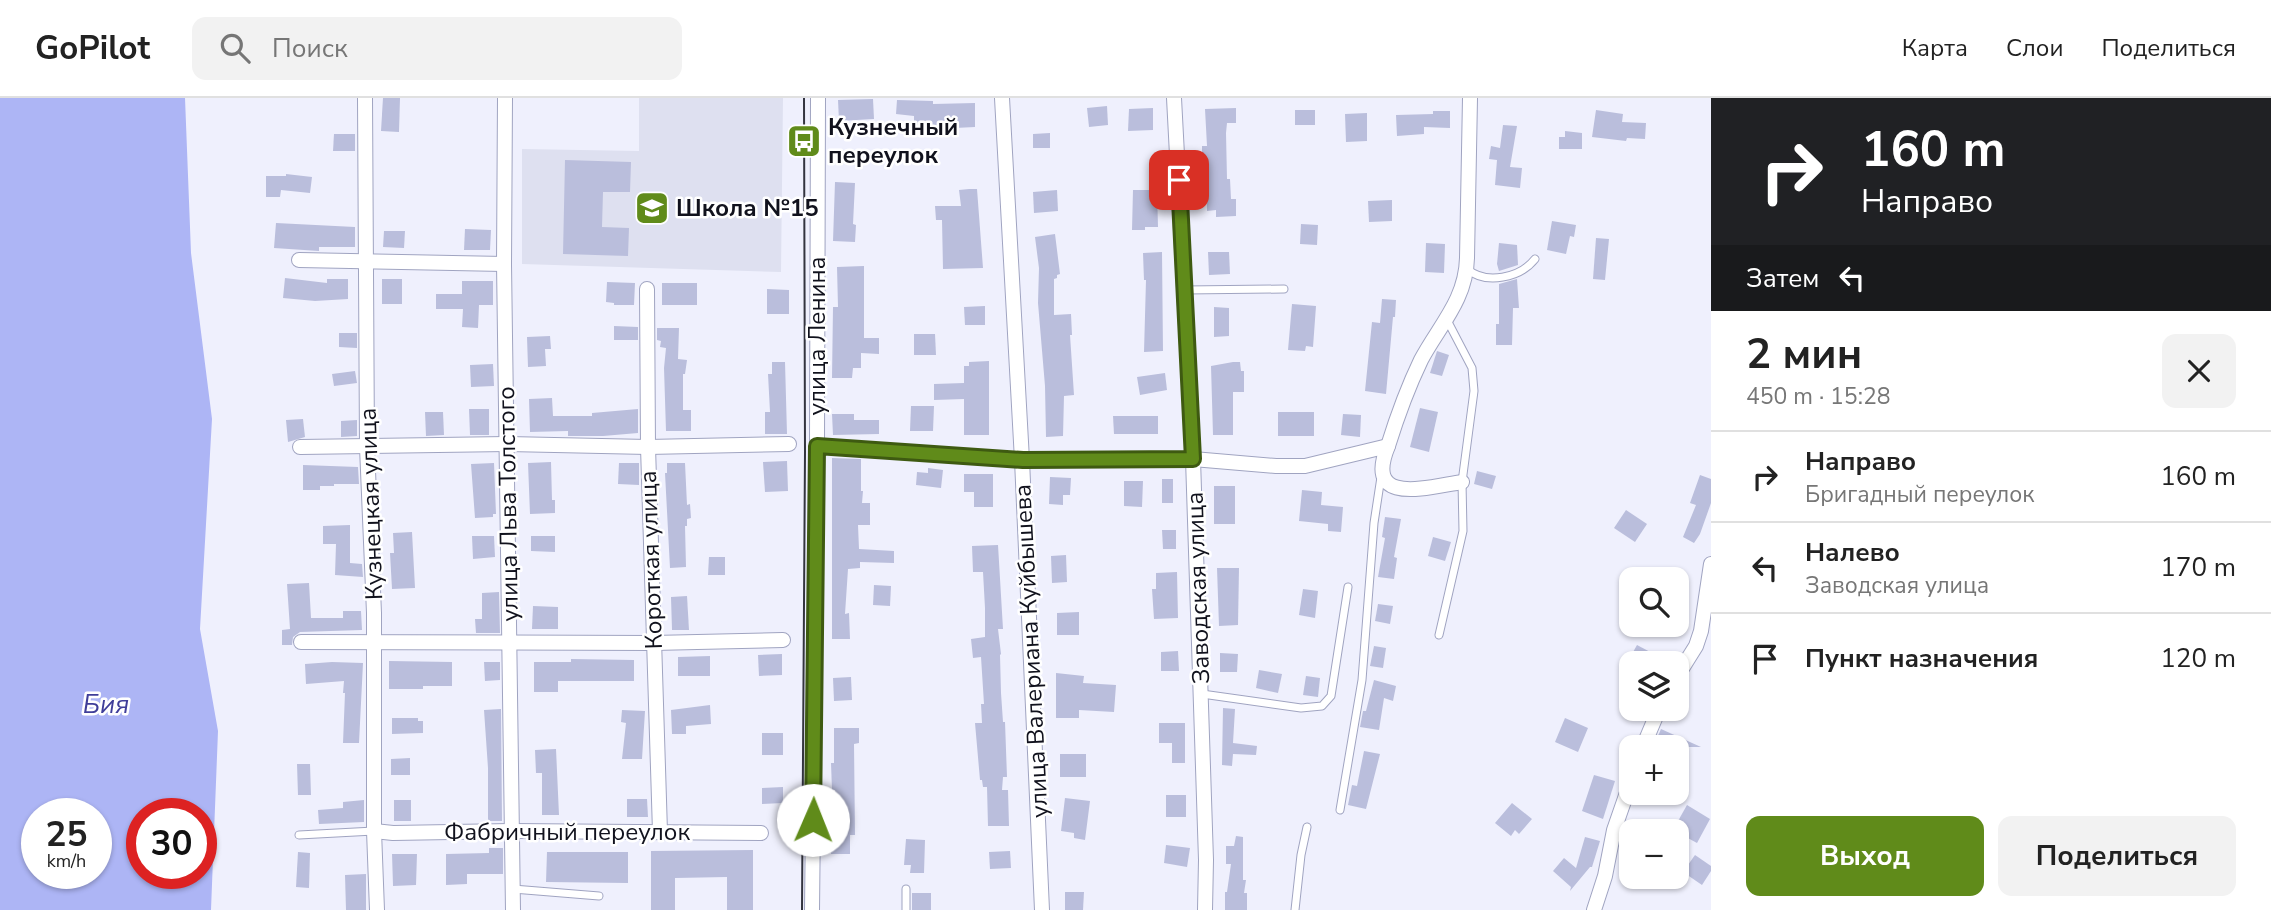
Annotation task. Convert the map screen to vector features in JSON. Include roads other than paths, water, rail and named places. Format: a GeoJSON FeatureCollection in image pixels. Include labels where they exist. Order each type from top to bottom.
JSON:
{"type":"FeatureCollection","features":[{"type":"Feature","properties":{"kind":"street","name":"Кузнецкая улица"},"geometry":{"type":"LineString","coordinates":[[365,98],[367,447],[377,910]]}},
{"type":"Feature","properties":{"kind":"street","name":"улица Льва Толстого"},"geometry":{"type":"LineString","coordinates":[[505,98],[504,264],[513,910]]}},
{"type":"Feature","properties":{"kind":"street","name":"улица Ленина"},"geometry":{"type":"LineString","coordinates":[[812,910],[818,98]]}},
{"type":"Feature","properties":{"kind":"street","name":"улица Валериана Куйбышева"},"geometry":{"type":"LineString","coordinates":[[1002,98],[1023,460],[1042,910]]}},
{"type":"Feature","properties":{"kind":"street","name":"Заводская улица"},"geometry":{"type":"LineString","coordinates":[[1174,98],[1202,694],[1205,910]]}},
{"type":"Feature","properties":{"kind":"street"},"geometry":{"type":"LineString","coordinates":[[1462,482],[1407,490],[1390,485],[1381,473],[1396,421],[1422,360],[1461,293],[1467,269],[1470,98]]}},
{"type":"Feature","properties":{"kind":"street"},"geometry":{"type":"LineString","coordinates":[[299,260],[504,264]]}},
{"type":"Feature","properties":{"kind":"street","name":"Короткая улица"},"geometry":{"type":"LineString","coordinates":[[647,289],[648,447],[660,832]]}},
{"type":"Feature","properties":{"kind":"street"},"geometry":{"type":"LineString","coordinates":[[300,447],[507,444],[648,447],[789,444]]}},
{"type":"Feature","properties":{"kind":"street"},"geometry":{"type":"LineString","coordinates":[[817,446],[1023,460],[1193,459],[1276,466],[1305,466],[1388,446]]}},
{"type":"Feature","properties":{"kind":"street"},"geometry":{"type":"LineString","coordinates":[[1689,656],[1699,639],[1711,564]]}},
{"type":"Feature","properties":{"kind":"street"},"geometry":{"type":"LineString","coordinates":[[301,642],[653,643],[783,640]]}},
{"type":"Feature","properties":{"kind":"street"},"geometry":{"type":"LineString","coordinates":[[1594,910],[1623,805]]}},
{"type":"Feature","properties":{"kind":"street","name":"Фабричный переулок"},"geometry":{"type":"LineString","coordinates":[[374,831],[761,833]]}},
{"type":"Feature","properties":{"kind":"lane"},"geometry":{"type":"LineString","coordinates":[[1467,269],[1482,277],[1508,275],[1518,273],[1535,259]]}},
{"type":"Feature","properties":{"kind":"lane"},"geometry":{"type":"LineString","coordinates":[[1185,290],[1284,289]]}},
{"type":"Feature","properties":{"kind":"lane"},"geometry":{"type":"LineString","coordinates":[[1438,635],[1464,531],[1462,482],[1474,379],[1472,368],[1447,319]]}},
{"type":"Feature","properties":{"kind":"lane"},"geometry":{"type":"LineString","coordinates":[[1340,810],[1362,680],[1374,523],[1381,473]]}},
{"type":"Feature","properties":{"kind":"lane"},"geometry":{"type":"LineString","coordinates":[[1202,694],[1301,708],[1322,706],[1331,696],[1348,587]]}},
{"type":"Feature","properties":{"kind":"lane"},"geometry":{"type":"LineString","coordinates":[[1295,910],[1307,827]]}},
{"type":"Feature","properties":{"kind":"lane"},"geometry":{"type":"LineString","coordinates":[[299,835],[374,831]]}},
{"type":"Feature","properties":{"kind":"lane"},"geometry":{"type":"LineString","coordinates":[[513,889],[599,896]]}},
{"type":"Feature","properties":{"kind":"lane"},"geometry":{"type":"LineString","coordinates":[[906,889],[906,910]]}},
{"type":"Feature","properties":{"kind":"water","name":"Бия"},"geometry":{"type":"Polygon","coordinates":[[[0,98],[185,98],[191,253],[212,419],[200,629],[218,731],[215,798],[126,798],[126,889],[212,889],[211,910],[0,910],[0,98]]]}},
{"type":"Feature","properties":{"kind":"tram line"},"geometry":{"type":"LineString","coordinates":[[802,910],[804,98]]}},
{"type":"Feature","properties":{"kind":"place","name":"Кузнечный переулок"},"geometry":{"type":"Point","coordinates":[804,141]}},
{"type":"Feature","properties":{"kind":"place","name":"Школа №15"},"geometry":{"type":"Point","coordinates":[652,208]}}]}
